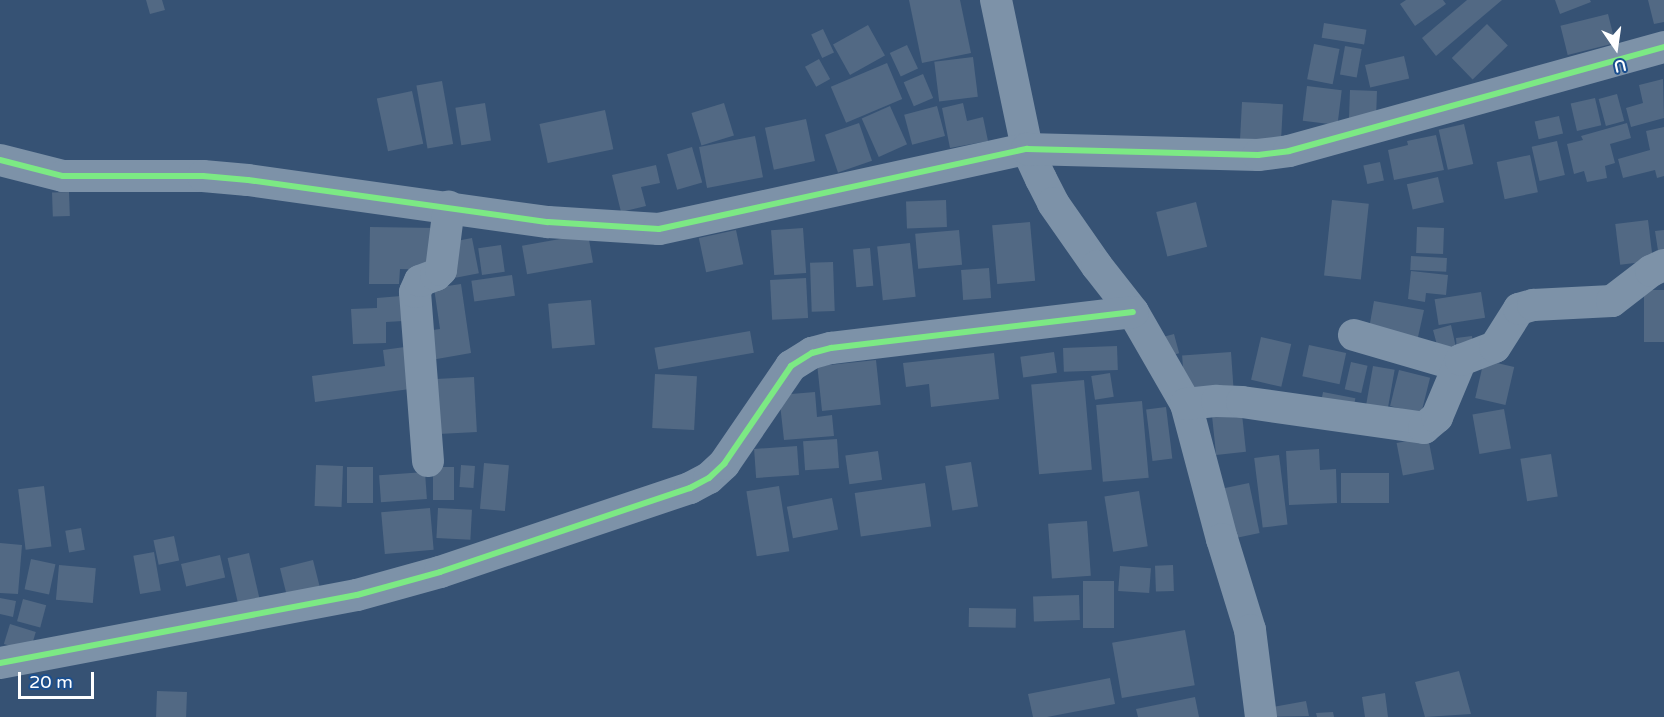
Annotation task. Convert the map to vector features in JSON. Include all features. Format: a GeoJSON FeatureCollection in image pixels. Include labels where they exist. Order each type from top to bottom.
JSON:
{"type":"FeatureCollection","features":[{"type":"Feature","properties":{"kind":"street"},"geometry":{"type":"LineString","coordinates":[[996,0],[1027,149],[1053,203],[1132,312],[1186,404],[1222,539],[1250,630],[1261,717]]}},
{"type":"Feature","properties":{"kind":"street"},"geometry":{"type":"LineString","coordinates":[[0,160],[63,176],[203,176],[248,180],[548,222],[659,229],[1027,149],[1258,154],[1289,151],[1664,47]]}},
{"type":"Feature","properties":{"kind":"street"},"geometry":{"type":"LineString","coordinates":[[428,461],[415,292],[420,280],[436,275],[441,270],[449,207]]}},
{"type":"Feature","properties":{"kind":"street"},"geometry":{"type":"LineString","coordinates":[[1186,404],[1217,401],[1242,402],[1421,429],[1431,424],[1437,417],[1457,365],[1463,359],[1496,347],[1514,314],[1524,307],[1612,301],[1651,271],[1664,265]]}},
{"type":"Feature","properties":{"kind":"street"},"geometry":{"type":"LineString","coordinates":[[0,663],[357,595],[440,572],[690,488],[709,478],[724,464],[791,366],[812,353],[843,347],[1132,312]]}},
{"type":"Feature","properties":{"kind":"street"},"geometry":{"type":"LineString","coordinates":[[1354,335],[1457,365]]}},
{"type":"Feature","properties":{"kind":"building"},"geometry":{"type":"Polygon","coordinates":[[[146,0],[162,0],[165,10],[150,14],[146,0]]]}},
{"type":"Feature","properties":{"kind":"building"},"geometry":{"type":"Polygon","coordinates":[[[909,0],[960,0],[971,53],[922,63],[909,0]]]}},
{"type":"Feature","properties":{"kind":"building"},"geometry":{"type":"Polygon","coordinates":[[[1406,0],[1443,0],[1446,4],[1415,26],[1400,4],[1406,0]]]}},
{"type":"Feature","properties":{"kind":"building"},"geometry":{"type":"Polygon","coordinates":[[[1467,0],[1502,0],[1436,56],[1422,38],[1467,0]]]}},
{"type":"Feature","properties":{"kind":"building"},"geometry":{"type":"Polygon","coordinates":[[[1555,0],[1590,0],[1591,2],[1560,14],[1555,0]]]}},
{"type":"Feature","properties":{"kind":"building"},"geometry":{"type":"Polygon","coordinates":[[[1648,0],[1664,0],[1664,22],[1654,24],[1648,0]]]}},
{"type":"Feature","properties":{"kind":"building"},"geometry":{"type":"Polygon","coordinates":[[[1608,14],[1615,43],[1568,55],[1560,26],[1608,14]]]}},
{"type":"Feature","properties":{"kind":"building"},"geometry":{"type":"Polygon","coordinates":[[[1324,23],[1366,30],[1364,45],[1322,38],[1324,23]]]}},
{"type":"Feature","properties":{"kind":"building"},"geometry":{"type":"Polygon","coordinates":[[[1487,24],[1508,46],[1473,80],[1452,58],[1487,24]]]}},
{"type":"Feature","properties":{"kind":"building"},"geometry":{"type":"Polygon","coordinates":[[[868,25],[885,56],[850,75],[833,44],[868,25]]]}},
{"type":"Feature","properties":{"kind":"building"},"geometry":{"type":"Polygon","coordinates":[[[823,29],[834,53],[822,58],[811,34],[823,29]]]}},
{"type":"Feature","properties":{"kind":"building"},"geometry":{"type":"Polygon","coordinates":[[[1314,44],[1340,49],[1333,84],[1307,79],[1314,44]]]}},
{"type":"Feature","properties":{"kind":"building"},"geometry":{"type":"Polygon","coordinates":[[[907,45],[918,69],[901,77],[890,53],[907,45]]]}},
{"type":"Feature","properties":{"kind":"building"},"geometry":{"type":"Polygon","coordinates":[[[1345,46],[1362,49],[1357,78],[1340,75],[1345,46]]]}},
{"type":"Feature","properties":{"kind":"building"},"geometry":{"type":"Polygon","coordinates":[[[1404,56],[1409,78],[1370,87],[1365,65],[1404,56]]]}},
{"type":"Feature","properties":{"kind":"building"},"geometry":{"type":"Polygon","coordinates":[[[973,57],[978,97],[939,101],[934,62],[973,57]]]}},
{"type":"Feature","properties":{"kind":"building"},"geometry":{"type":"Polygon","coordinates":[[[819,59],[830,79],[816,87],[805,67],[819,59]]]}},
{"type":"Feature","properties":{"kind":"building"},"geometry":{"type":"Polygon","coordinates":[[[887,63],[902,99],[846,123],[831,87],[887,63]]]}},
{"type":"Feature","properties":{"kind":"building"},"geometry":{"type":"Polygon","coordinates":[[[923,74],[933,98],[914,106],[904,82],[923,74]]]}},
{"type":"Feature","properties":{"kind":"building"},"geometry":{"type":"Polygon","coordinates":[[[1663,79],[1664,118],[1631,127],[1626,108],[1643,103],[1639,85],[1663,79]]]}},
{"type":"Feature","properties":{"kind":"building"},"geometry":{"type":"Polygon","coordinates":[[[442,81],[453,144],[428,149],[416,86],[442,81]]]}},
{"type":"Feature","properties":{"kind":"building"},"geometry":{"type":"Polygon","coordinates":[[[1307,86],[1342,90],[1337,125],[1303,121],[1307,86]]]}},
{"type":"Feature","properties":{"kind":"building"},"geometry":{"type":"Polygon","coordinates":[[[1350,90],[1377,91],[1376,123],[1349,122],[1350,90]]]}},
{"type":"Feature","properties":{"kind":"building"},"geometry":{"type":"Polygon","coordinates":[[[412,91],[423,144],[388,151],[377,98],[412,91]]]}},
{"type":"Feature","properties":{"kind":"building"},"geometry":{"type":"Polygon","coordinates":[[[1617,94],[1624,121],[1606,126],[1599,99],[1617,94]]]}},
{"type":"Feature","properties":{"kind":"building"},"geometry":{"type":"Polygon","coordinates":[[[1595,98],[1601,125],[1577,131],[1571,104],[1595,98]]]}},
{"type":"Feature","properties":{"kind":"building"},"geometry":{"type":"Polygon","coordinates":[[[1242,102],[1283,104],[1281,147],[1240,145],[1242,102]]]}},
{"type":"Feature","properties":{"kind":"building"},"geometry":{"type":"Polygon","coordinates":[[[485,103],[491,141],[461,145],[455,108],[485,103]]]}},
{"type":"Feature","properties":{"kind":"building"},"geometry":{"type":"Polygon","coordinates":[[[724,103],[734,136],[701,145],[691,113],[724,103]]]}},
{"type":"Feature","properties":{"kind":"building"},"geometry":{"type":"Polygon","coordinates":[[[963,103],[967,121],[983,117],[988,141],[950,148],[942,108],[963,103]]]}},
{"type":"Feature","properties":{"kind":"building"},"geometry":{"type":"Polygon","coordinates":[[[890,106],[907,144],[879,157],[862,119],[890,106]]]}},
{"type":"Feature","properties":{"kind":"building"},"geometry":{"type":"Polygon","coordinates":[[[937,106],[945,136],[912,145],[904,115],[937,106]]]}},
{"type":"Feature","properties":{"kind":"building"},"geometry":{"type":"Polygon","coordinates":[[[605,110],[613,149],[548,163],[539,124],[605,110]]]}},
{"type":"Feature","properties":{"kind":"building"},"geometry":{"type":"Polygon","coordinates":[[[1559,116],[1563,134],[1539,139],[1535,122],[1559,116]]]}},
{"type":"Feature","properties":{"kind":"building"},"geometry":{"type":"Polygon","coordinates":[[[806,119],[815,161],[774,170],[765,128],[806,119]]]}},
{"type":"Feature","properties":{"kind":"building"},"geometry":{"type":"Polygon","coordinates":[[[859,123],[872,161],[838,173],[825,135],[859,123]]]}},
{"type":"Feature","properties":{"kind":"building"},"geometry":{"type":"Polygon","coordinates":[[[1627,123],[1631,138],[1610,144],[1615,163],[1605,166],[1607,178],[1587,182],[1584,171],[1574,174],[1567,144],[1583,140],[1581,136],[1627,123]]]}},
{"type":"Feature","properties":{"kind":"building"},"geometry":{"type":"Polygon","coordinates":[[[1464,124],[1473,164],[1448,170],[1439,130],[1464,124]]]}},
{"type":"Feature","properties":{"kind":"building"},"geometry":{"type":"Polygon","coordinates":[[[1664,127],[1664,176],[1657,178],[1655,170],[1623,178],[1618,159],[1650,150],[1646,131],[1664,127]]]}},
{"type":"Feature","properties":{"kind":"building"},"geometry":{"type":"Polygon","coordinates":[[[1436,135],[1444,170],[1394,180],[1388,150],[1408,145],[1407,141],[1436,135]]]}},
{"type":"Feature","properties":{"kind":"building"},"geometry":{"type":"Polygon","coordinates":[[[755,136],[763,177],[707,188],[699,147],[755,136]]]}},
{"type":"Feature","properties":{"kind":"building"},"geometry":{"type":"Polygon","coordinates":[[[1557,141],[1565,175],[1540,181],[1532,147],[1557,141]]]}},
{"type":"Feature","properties":{"kind":"building"},"geometry":{"type":"Polygon","coordinates":[[[692,147],[702,183],[677,190],[667,154],[692,147]]]}},
{"type":"Feature","properties":{"kind":"building"},"geometry":{"type":"Polygon","coordinates":[[[1530,155],[1538,192],[1505,199],[1497,162],[1530,155]]]}},
{"type":"Feature","properties":{"kind":"building"},"geometry":{"type":"Polygon","coordinates":[[[1380,162],[1384,181],[1367,184],[1363,166],[1380,162]]]}},
{"type":"Feature","properties":{"kind":"building"},"geometry":{"type":"Polygon","coordinates":[[[656,165],[660,183],[641,187],[646,206],[621,212],[612,175],[656,165]]]}},
{"type":"Feature","properties":{"kind":"building"},"geometry":{"type":"Polygon","coordinates":[[[1438,177],[1444,202],[1413,210],[1407,184],[1438,177]]]}},
{"type":"Feature","properties":{"kind":"building"},"geometry":{"type":"Polygon","coordinates":[[[69,192],[70,216],[53,217],[52,193],[69,192]]]}},
{"type":"Feature","properties":{"kind":"building"},"geometry":{"type":"Polygon","coordinates":[[[946,200],[947,227],[907,228],[906,201],[946,200]]]}},
{"type":"Feature","properties":{"kind":"building"},"geometry":{"type":"Polygon","coordinates":[[[1332,200],[1369,204],[1361,279],[1324,276],[1332,200]]]}},
{"type":"Feature","properties":{"kind":"building"},"geometry":{"type":"Polygon","coordinates":[[[1196,202],[1207,247],[1167,257],[1156,212],[1196,202]]]}},
{"type":"Feature","properties":{"kind":"building"},"geometry":{"type":"Polygon","coordinates":[[[1648,220],[1653,261],[1620,265],[1615,224],[1648,220]]]}},
{"type":"Feature","properties":{"kind":"building"},"geometry":{"type":"Polygon","coordinates":[[[1030,222],[1035,281],[997,284],[992,225],[1030,222]]]}},
{"type":"Feature","properties":{"kind":"building"},"geometry":{"type":"Polygon","coordinates":[[[370,227],[438,228],[437,270],[400,269],[399,284],[369,284],[370,227]]]}},
{"type":"Feature","properties":{"kind":"building"},"geometry":{"type":"Polygon","coordinates":[[[1417,227],[1444,228],[1443,254],[1416,253],[1417,227]]]}},
{"type":"Feature","properties":{"kind":"building"},"geometry":{"type":"Polygon","coordinates":[[[803,228],[806,273],[774,275],[771,230],[803,228]]]}},
{"type":"Feature","properties":{"kind":"building"},"geometry":{"type":"Polygon","coordinates":[[[736,230],[743,264],[706,272],[699,238],[736,230]]]}},
{"type":"Feature","properties":{"kind":"building"},"geometry":{"type":"Polygon","coordinates":[[[959,230],[962,265],[918,269],[915,234],[959,230]]]}},
{"type":"Feature","properties":{"kind":"building"},"geometry":{"type":"Polygon","coordinates":[[[1664,230],[1664,256],[1659,257],[1655,231],[1664,230]]]}},
{"type":"Feature","properties":{"kind":"building"},"geometry":{"type":"Polygon","coordinates":[[[588,234],[593,263],[527,274],[522,246],[588,234]]]}},
{"type":"Feature","properties":{"kind":"building"},"geometry":{"type":"Polygon","coordinates":[[[472,238],[479,273],[454,278],[447,243],[472,238]]]}},
{"type":"Feature","properties":{"kind":"building"},"geometry":{"type":"Polygon","coordinates":[[[910,243],[916,297],[883,300],[877,246],[910,243]]]}},
{"type":"Feature","properties":{"kind":"building"},"geometry":{"type":"Polygon","coordinates":[[[501,245],[505,272],[482,275],[478,248],[501,245]]]}},
{"type":"Feature","properties":{"kind":"building"},"geometry":{"type":"Polygon","coordinates":[[[870,248],[873,286],[856,287],[853,249],[870,248]]]}},
{"type":"Feature","properties":{"kind":"building"},"geometry":{"type":"Polygon","coordinates":[[[1411,256],[1447,258],[1446,272],[1410,270],[1411,256]]]}},
{"type":"Feature","properties":{"kind":"building"},"geometry":{"type":"Polygon","coordinates":[[[833,262],[835,311],[812,312],[810,263],[833,262]]]}},
{"type":"Feature","properties":{"kind":"building"},"geometry":{"type":"Polygon","coordinates":[[[989,268],[991,298],[963,300],[961,270],[989,268]]]}},
{"type":"Feature","properties":{"kind":"building"},"geometry":{"type":"Polygon","coordinates":[[[1411,271],[1448,275],[1446,295],[1426,293],[1425,302],[1408,299],[1411,271]]]}},
{"type":"Feature","properties":{"kind":"building"},"geometry":{"type":"Polygon","coordinates":[[[512,275],[515,296],[474,302],[471,281],[512,275]]]}},
{"type":"Feature","properties":{"kind":"building"},"geometry":{"type":"Polygon","coordinates":[[[806,278],[808,318],[772,320],[770,280],[806,278]]]}},
{"type":"Feature","properties":{"kind":"building"},"geometry":{"type":"Polygon","coordinates":[[[461,284],[471,353],[431,360],[426,331],[440,329],[434,288],[461,284]]]}},
{"type":"Feature","properties":{"kind":"building"},"geometry":{"type":"Polygon","coordinates":[[[1644,290],[1664,290],[1664,342],[1644,342],[1644,290]]]}},
{"type":"Feature","properties":{"kind":"building"},"geometry":{"type":"Polygon","coordinates":[[[1481,292],[1485,318],[1439,325],[1435,299],[1481,292]]]}},
{"type":"Feature","properties":{"kind":"building"},"geometry":{"type":"Polygon","coordinates":[[[401,296],[403,321],[386,322],[386,343],[353,344],[351,309],[377,308],[377,298],[401,296]]]}},
{"type":"Feature","properties":{"kind":"building"},"geometry":{"type":"Polygon","coordinates":[[[591,300],[595,345],[552,349],[548,304],[591,300]]]}},
{"type":"Feature","properties":{"kind":"building"},"geometry":{"type":"Polygon","coordinates":[[[1374,301],[1424,310],[1418,337],[1368,334],[1374,301]]]}},
{"type":"Feature","properties":{"kind":"building"},"geometry":{"type":"Polygon","coordinates":[[[1451,325],[1457,352],[1456,338],[1472,336],[1474,353],[1441,360],[1433,330],[1451,325]]]}},
{"type":"Feature","properties":{"kind":"building"},"geometry":{"type":"Polygon","coordinates":[[[750,331],[754,353],[658,370],[654,348],[750,331]]]}},
{"type":"Feature","properties":{"kind":"building"},"geometry":{"type":"Polygon","coordinates":[[[1174,334],[1179,353],[1162,358],[1157,339],[1174,334]]]}},
{"type":"Feature","properties":{"kind":"building"},"geometry":{"type":"Polygon","coordinates":[[[1261,337],[1291,344],[1281,387],[1251,380],[1261,337]]]}},
{"type":"Feature","properties":{"kind":"building"},"geometry":{"type":"Polygon","coordinates":[[[1309,345],[1346,353],[1340,384],[1302,376],[1309,345]]]}},
{"type":"Feature","properties":{"kind":"building"},"geometry":{"type":"Polygon","coordinates":[[[412,346],[417,388],[315,402],[312,376],[385,366],[383,350],[412,346]]]}},
{"type":"Feature","properties":{"kind":"building"},"geometry":{"type":"Polygon","coordinates":[[[1117,346],[1118,370],[1064,372],[1063,348],[1117,346]]]}},
{"type":"Feature","properties":{"kind":"building"},"geometry":{"type":"Polygon","coordinates":[[[1054,352],[1057,373],[1023,378],[1020,357],[1054,352]]]}},
{"type":"Feature","properties":{"kind":"building"},"geometry":{"type":"Polygon","coordinates":[[[1231,352],[1234,392],[1185,395],[1182,355],[1231,352]]]}},
{"type":"Feature","properties":{"kind":"building"},"geometry":{"type":"Polygon","coordinates":[[[994,353],[999,399],[931,407],[929,384],[906,387],[903,363],[994,353]]]}},
{"type":"Feature","properties":{"kind":"building"},"geometry":{"type":"Polygon","coordinates":[[[876,360],[881,405],[822,411],[817,366],[876,360]]]}},
{"type":"Feature","properties":{"kind":"building"},"geometry":{"type":"Polygon","coordinates":[[[1484,360],[1514,367],[1505,405],[1475,398],[1484,360]]]}},
{"type":"Feature","properties":{"kind":"building"},"geometry":{"type":"Polygon","coordinates":[[[1351,362],[1368,366],[1361,393],[1345,389],[1351,362]]]}},
{"type":"Feature","properties":{"kind":"building"},"geometry":{"type":"Polygon","coordinates":[[[1373,366],[1395,370],[1387,415],[1365,411],[1373,366]]]}},
{"type":"Feature","properties":{"kind":"building"},"geometry":{"type":"Polygon","coordinates":[[[1399,370],[1430,378],[1421,414],[1390,406],[1399,370]]]}},
{"type":"Feature","properties":{"kind":"building"},"geometry":{"type":"Polygon","coordinates":[[[1110,373],[1114,397],[1095,400],[1091,376],[1110,373]]]}},
{"type":"Feature","properties":{"kind":"building"},"geometry":{"type":"Polygon","coordinates":[[[655,374],[697,376],[694,430],[652,428],[655,374]]]}},
{"type":"Feature","properties":{"kind":"building"},"geometry":{"type":"Polygon","coordinates":[[[474,377],[477,432],[434,434],[431,379],[474,377]]]}},
{"type":"Feature","properties":{"kind":"building"},"geometry":{"type":"Polygon","coordinates":[[[1084,380],[1092,470],[1039,474],[1031,385],[1084,380]]]}},
{"type":"Feature","properties":{"kind":"building"},"geometry":{"type":"Polygon","coordinates":[[[815,392],[817,417],[832,415],[834,436],[784,440],[779,395],[815,392]]]}},
{"type":"Feature","properties":{"kind":"building"},"geometry":{"type":"Polygon","coordinates":[[[1323,392],[1355,398],[1352,417],[1319,411],[1323,392]]]}},
{"type":"Feature","properties":{"kind":"building"},"geometry":{"type":"Polygon","coordinates":[[[1142,401],[1149,478],[1103,482],[1096,405],[1142,401]]]}},
{"type":"Feature","properties":{"kind":"building"},"geometry":{"type":"Polygon","coordinates":[[[1166,407],[1172,459],[1152,461],[1146,409],[1166,407]]]}},
{"type":"Feature","properties":{"kind":"building"},"geometry":{"type":"Polygon","coordinates":[[[1504,409],[1511,448],[1479,454],[1472,415],[1504,409]]]}},
{"type":"Feature","properties":{"kind":"building"},"geometry":{"type":"Polygon","coordinates":[[[1242,414],[1246,452],[1216,455],[1212,417],[1242,414]]]}},
{"type":"Feature","properties":{"kind":"building"},"geometry":{"type":"Polygon","coordinates":[[[1428,437],[1434,469],[1403,475],[1397,443],[1428,437]]]}},
{"type":"Feature","properties":{"kind":"building"},"geometry":{"type":"Polygon","coordinates":[[[837,439],[839,468],[805,470],[803,441],[837,439]]]}},
{"type":"Feature","properties":{"kind":"building"},"geometry":{"type":"Polygon","coordinates":[[[797,446],[799,475],[756,478],[754,449],[797,446]]]}},
{"type":"Feature","properties":{"kind":"building"},"geometry":{"type":"Polygon","coordinates":[[[1319,449],[1320,470],[1336,469],[1337,503],[1289,505],[1286,451],[1319,449]]]}},
{"type":"Feature","properties":{"kind":"building"},"geometry":{"type":"Polygon","coordinates":[[[878,451],[882,480],[849,484],[845,456],[878,451]]]}},
{"type":"Feature","properties":{"kind":"building"},"geometry":{"type":"Polygon","coordinates":[[[1551,454],[1558,496],[1527,501],[1520,459],[1551,454]]]}},
{"type":"Feature","properties":{"kind":"building"},"geometry":{"type":"Polygon","coordinates":[[[1279,455],[1288,524],[1263,528],[1254,458],[1279,455]]]}},
{"type":"Feature","properties":{"kind":"building"},"geometry":{"type":"Polygon","coordinates":[[[971,462],[978,506],[952,511],[945,466],[971,462]]]}},
{"type":"Feature","properties":{"kind":"building"},"geometry":{"type":"Polygon","coordinates":[[[484,463],[509,465],[505,511],[480,509],[484,463]]]}},
{"type":"Feature","properties":{"kind":"building"},"geometry":{"type":"Polygon","coordinates":[[[316,465],[343,466],[342,507],[315,506],[316,465]]]}},
{"type":"Feature","properties":{"kind":"building"},"geometry":{"type":"Polygon","coordinates":[[[461,465],[475,466],[473,488],[459,487],[461,465]]]}},
{"type":"Feature","properties":{"kind":"building"},"geometry":{"type":"Polygon","coordinates":[[[347,467],[373,467],[373,503],[347,503],[347,467]]]}},
{"type":"Feature","properties":{"kind":"building"},"geometry":{"type":"Polygon","coordinates":[[[433,467],[454,467],[454,500],[433,500],[433,467]]]}},
{"type":"Feature","properties":{"kind":"building"},"geometry":{"type":"Polygon","coordinates":[[[425,472],[427,499],[381,502],[379,475],[425,472]]]}},
{"type":"Feature","properties":{"kind":"building"},"geometry":{"type":"Polygon","coordinates":[[[1341,473],[1389,473],[1389,503],[1341,503],[1341,473]]]}},
{"type":"Feature","properties":{"kind":"building"},"geometry":{"type":"Polygon","coordinates":[[[925,483],[931,527],[861,536],[855,493],[925,483]]]}},
{"type":"Feature","properties":{"kind":"building"},"geometry":{"type":"Polygon","coordinates":[[[1249,483],[1260,533],[1227,540],[1217,490],[1249,483]]]}},
{"type":"Feature","properties":{"kind":"building"},"geometry":{"type":"Polygon","coordinates":[[[44,486],[51,547],[26,550],[18,489],[44,486]]]}},
{"type":"Feature","properties":{"kind":"building"},"geometry":{"type":"Polygon","coordinates":[[[779,486],[789,551],[757,556],[746,491],[779,486]]]}},
{"type":"Feature","properties":{"kind":"building"},"geometry":{"type":"Polygon","coordinates":[[[1139,491],[1148,546],[1113,552],[1104,496],[1139,491]]]}},
{"type":"Feature","properties":{"kind":"building"},"geometry":{"type":"Polygon","coordinates":[[[832,498],[838,529],[793,538],[787,507],[832,498]]]}},
{"type":"Feature","properties":{"kind":"building"},"geometry":{"type":"Polygon","coordinates":[[[430,508],[434,550],[385,554],[381,512],[430,508]]]}},
{"type":"Feature","properties":{"kind":"building"},"geometry":{"type":"Polygon","coordinates":[[[438,508],[472,510],[470,540],[436,538],[438,508]]]}},
{"type":"Feature","properties":{"kind":"building"},"geometry":{"type":"Polygon","coordinates":[[[1087,521],[1091,576],[1052,579],[1048,524],[1087,521]]]}},
{"type":"Feature","properties":{"kind":"building"},"geometry":{"type":"Polygon","coordinates":[[[81,528],[85,550],[69,552],[65,531],[81,528]]]}},
{"type":"Feature","properties":{"kind":"building"},"geometry":{"type":"Polygon","coordinates":[[[174,536],[179,560],[159,565],[153,540],[174,536]]]}},
{"type":"Feature","properties":{"kind":"building"},"geometry":{"type":"Polygon","coordinates":[[[0,543],[22,545],[18,594],[0,593],[0,543]]]}},
{"type":"Feature","properties":{"kind":"building"},"geometry":{"type":"Polygon","coordinates":[[[154,552],[161,590],[140,594],[133,556],[154,552]]]}},
{"type":"Feature","properties":{"kind":"building"},"geometry":{"type":"Polygon","coordinates":[[[249,553],[260,602],[239,607],[228,558],[249,553]]]}},
{"type":"Feature","properties":{"kind":"building"},"geometry":{"type":"Polygon","coordinates":[[[220,555],[225,577],[186,586],[181,564],[220,555]]]}},
{"type":"Feature","properties":{"kind":"building"},"geometry":{"type":"Polygon","coordinates":[[[31,559],[55,564],[49,595],[25,589],[31,559]]]}},
{"type":"Feature","properties":{"kind":"building"},"geometry":{"type":"Polygon","coordinates":[[[313,560],[321,591],[288,599],[280,568],[313,560]]]}},
{"type":"Feature","properties":{"kind":"building"},"geometry":{"type":"Polygon","coordinates":[[[59,565],[96,568],[93,603],[56,600],[59,565]]]}},
{"type":"Feature","properties":{"kind":"building"},"geometry":{"type":"Polygon","coordinates":[[[1173,565],[1174,591],[1156,592],[1155,566],[1173,565]]]}},
{"type":"Feature","properties":{"kind":"building"},"geometry":{"type":"Polygon","coordinates":[[[1120,566],[1151,568],[1149,593],[1118,591],[1120,566]]]}},
{"type":"Feature","properties":{"kind":"building"},"geometry":{"type":"Polygon","coordinates":[[[1083,581],[1114,581],[1114,628],[1083,628],[1083,581]]]}},
{"type":"Feature","properties":{"kind":"building"},"geometry":{"type":"Polygon","coordinates":[[[1079,595],[1080,620],[1034,622],[1033,597],[1079,595]]]}},
{"type":"Feature","properties":{"kind":"building"},"geometry":{"type":"Polygon","coordinates":[[[0,598],[16,601],[13,617],[0,614],[0,598]]]}},
{"type":"Feature","properties":{"kind":"building"},"geometry":{"type":"Polygon","coordinates":[[[23,599],[46,605],[40,627],[17,621],[23,599]]]}},
{"type":"Feature","properties":{"kind":"building"},"geometry":{"type":"Polygon","coordinates":[[[969,608],[1016,609],[1016,628],[969,627],[969,608]]]}},
{"type":"Feature","properties":{"kind":"building"},"geometry":{"type":"Polygon","coordinates":[[[10,624],[36,632],[30,652],[4,644],[10,624]]]}},
{"type":"Feature","properties":{"kind":"building"},"geometry":{"type":"Polygon","coordinates":[[[1185,630],[1195,685],[1122,698],[1112,643],[1185,630]]]}},
{"type":"Feature","properties":{"kind":"building"},"geometry":{"type":"Polygon","coordinates":[[[1459,671],[1471,714],[1425,717],[1415,682],[1459,671]]]}},
{"type":"Feature","properties":{"kind":"building"},"geometry":{"type":"Polygon","coordinates":[[[1110,678],[1115,704],[1047,717],[1033,717],[1028,694],[1110,678]]]}},
{"type":"Feature","properties":{"kind":"building"},"geometry":{"type":"Polygon","coordinates":[[[157,691],[187,692],[186,717],[156,717],[157,691]]]}},
{"type":"Feature","properties":{"kind":"building"},"geometry":{"type":"Polygon","coordinates":[[[1385,693],[1388,717],[1365,717],[1362,697],[1385,693]]]}},
{"type":"Feature","properties":{"kind":"building"},"geometry":{"type":"Polygon","coordinates":[[[1195,697],[1199,717],[1138,717],[1136,709],[1195,697]]]}},
{"type":"Feature","properties":{"kind":"building"},"geometry":{"type":"Polygon","coordinates":[[[1306,701],[1309,716],[1264,717],[1262,709],[1306,701]]]}},
{"type":"Feature","properties":{"kind":"building"},"geometry":{"type":"Polygon","coordinates":[[[1333,712],[1334,717],[1317,717],[1316,713],[1333,712]]]}},
{"type":"Feature","properties":{"kind":"cycle path"},"geometry":{"type":"LineString","coordinates":[[0,160],[63,176],[203,176],[248,180],[548,222],[659,229],[1027,149],[1258,155],[1289,151],[1664,47]]}},
{"type":"Feature","properties":{"kind":"cycle path"},"geometry":{"type":"LineString","coordinates":[[0,663],[357,595],[440,572],[690,488],[709,478],[724,464],[791,366],[812,353],[831,348],[1133,312]]}}]}
